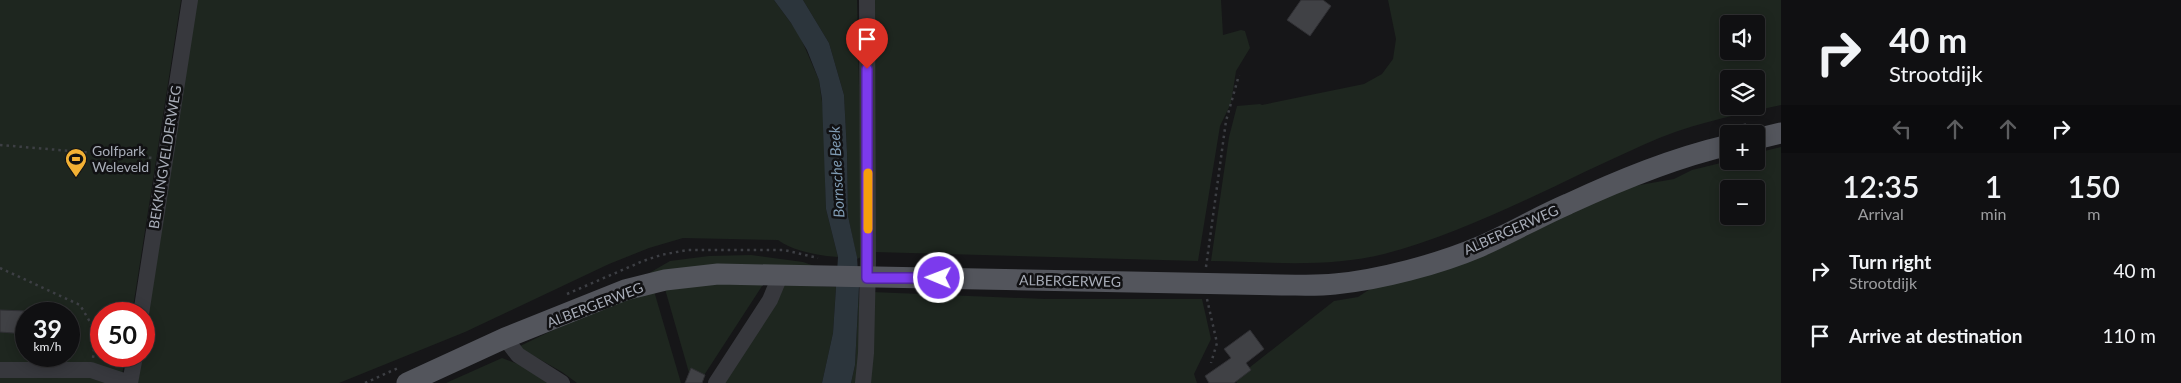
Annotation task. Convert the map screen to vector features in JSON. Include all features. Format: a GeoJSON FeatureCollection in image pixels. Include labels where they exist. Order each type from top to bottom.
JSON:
{"type":"FeatureCollection","features":[{"type":"Feature","properties":{"kind":"main road"},"geometry":{"type":"LineString","coordinates":[[1765,132],[1781,133]]}},
{"type":"Feature","properties":{"kind":"main road","name":"ALBERGERWEG"},"geometry":{"type":"LineString","coordinates":[[407,383],[504,338],[625,290],[665,280],[718,274],[864,278],[940,271],[1204,284],[1335,284],[1369,279],[1478,247],[1568,204],[1694,153],[1720,140]]}},
{"type":"Feature","properties":{"kind":"street","name":"BEKKINGVELDERWEG"},"geometry":{"type":"LineString","coordinates":[[143,302],[190,0]]}},
{"type":"Feature","properties":{"kind":"street"},"geometry":{"type":"LineString","coordinates":[[863,383],[866,353],[864,278],[867,0]]}},
{"type":"Feature","properties":{"kind":"street"},"geometry":{"type":"LineString","coordinates":[[716,383],[770,300],[780,276]]}},
{"type":"Feature","properties":{"kind":"street"},"geometry":{"type":"LineString","coordinates":[[504,338],[518,355],[562,383]]}},
{"type":"Feature","properties":{"kind":"street"},"geometry":{"type":"LineString","coordinates":[[0,370],[91,370],[130,383],[132,367]]}},
{"type":"Feature","properties":{"kind":"path"},"geometry":{"type":"LineString","coordinates":[[1211,363],[1217,342],[1204,284],[1226,122],[1239,75]]}},
{"type":"Feature","properties":{"kind":"path"},"geometry":{"type":"LineString","coordinates":[[0,145],[165,159]]}},
{"type":"Feature","properties":{"kind":"path"},"geometry":{"type":"LineString","coordinates":[[0,268],[80,304],[96,332],[91,370]]}},
{"type":"Feature","properties":{"kind":"shaded area","name":"Golfpark Weleveld"},"geometry":{"type":"Polygon","coordinates":[[[0,0],[181,0],[134,302],[90,302],[90,367],[124,367],[120,383],[0,383],[0,0]]]}},
{"type":"Feature","properties":{"kind":"shaded area"},"geometry":{"type":"Polygon","coordinates":[[[195,0],[774,0],[799,34],[819,80],[824,117],[826,209],[838,257],[806,252],[778,240],[683,238],[649,248],[609,264],[465,332],[339,383],[134,383],[136,367],[155,367],[155,302],[147,302],[195,0]]]}},
{"type":"Feature","properties":{"kind":"shaded area"},"geometry":{"type":"Polygon","coordinates":[[[803,0],[857,0],[863,256],[857,259],[848,216],[844,95],[829,43],[803,0]]]}},
{"type":"Feature","properties":{"kind":"shaded area"},"geometry":{"type":"Polygon","coordinates":[[[872,0],[1221,0],[1223,35],[1241,30],[1245,31],[1250,48],[1236,71],[1231,103],[1220,126],[1198,261],[874,252],[872,0]]]}},
{"type":"Feature","properties":{"kind":"shaded area"},"geometry":{"type":"Polygon","coordinates":[[[1388,0],[1781,0],[1781,105],[1765,109],[1765,70],[1720,70],[1720,115],[1737,115],[1710,121],[1659,138],[1515,205],[1450,232],[1384,254],[1341,261],[1276,263],[1211,261],[1229,137],[1237,106],[1262,105],[1364,84],[1382,74],[1393,59],[1396,39],[1388,0]]]}},
{"type":"Feature","properties":{"kind":"shaded area"},"geometry":{"type":"Polygon","coordinates":[[[1781,147],[1781,383],[1237,383],[1235,379],[1334,301],[1358,297],[1373,287],[1617,189],[1674,179],[1692,170],[1720,163],[1720,170],[1765,170],[1765,151],[1781,147]]]}},
{"type":"Feature","properties":{"kind":"shaded area"},"geometry":{"type":"Polygon","coordinates":[[[751,255],[803,262],[829,271],[639,279],[670,261],[709,256],[751,255]]]}},
{"type":"Feature","properties":{"kind":"shaded area"},"geometry":{"type":"Polygon","coordinates":[[[764,283],[699,383],[692,383],[665,289],[680,284],[764,283]]]}},
{"type":"Feature","properties":{"kind":"shaded area"},"geometry":{"type":"Polygon","coordinates":[[[778,284],[836,287],[833,333],[822,383],[713,383],[778,284]]]}},
{"type":"Feature","properties":{"kind":"shaded area"},"geometry":{"type":"Polygon","coordinates":[[[859,287],[859,383],[851,383],[855,365],[859,287]]]}},
{"type":"Feature","properties":{"kind":"shaded area"},"geometry":{"type":"Polygon","coordinates":[[[654,291],[681,383],[577,383],[562,372],[518,347],[585,316],[654,291]]]}},
{"type":"Feature","properties":{"kind":"shaded area"},"geometry":{"type":"Polygon","coordinates":[[[872,292],[1045,299],[1202,299],[1211,339],[1194,374],[1197,383],[865,383],[872,292]]]}},
{"type":"Feature","properties":{"kind":"shaded area"},"geometry":{"type":"Polygon","coordinates":[[[502,358],[547,375],[558,383],[446,383],[502,358]]]}},
{"type":"Feature","properties":{"kind":"water","name":"Bornsche Beek"},"geometry":{"type":"Polygon","coordinates":[[[774,0],[803,0],[829,43],[844,95],[848,216],[857,257],[859,287],[855,365],[851,383],[822,383],[833,333],[838,257],[826,209],[822,99],[819,80],[807,50],[791,23],[774,0]]]}},
{"type":"Feature","properties":{"kind":"building"},"geometry":{"type":"Polygon","coordinates":[[[1301,0],[1323,0],[1331,6],[1310,36],[1287,20],[1301,0]]]}},
{"type":"Feature","properties":{"kind":"building"},"geometry":{"type":"Polygon","coordinates":[[[0,310],[15,311],[15,333],[0,332],[0,310]]]}},
{"type":"Feature","properties":{"kind":"building"},"geometry":{"type":"Polygon","coordinates":[[[1250,330],[1264,349],[1246,363],[1251,370],[1234,383],[1209,383],[1205,376],[1231,358],[1224,349],[1250,330]]]}},
{"type":"Feature","properties":{"kind":"building"},"geometry":{"type":"Polygon","coordinates":[[[691,368],[705,375],[702,383],[685,383],[691,368]]]}},
{"type":"Feature","properties":{"kind":"slow traffic"},"geometry":{"type":"LineString","coordinates":[[868,173],[868,229]]}},
{"type":"Feature","properties":{"kind":"place","name":"Golfpark Weleveld"},"geometry":{"type":"Point","coordinates":[76,178]}},
{"type":"Feature","properties":{"kind":"route"},"geometry":{"type":"LineString","coordinates":[[867,69],[867,278],[939,278]]}}]}
